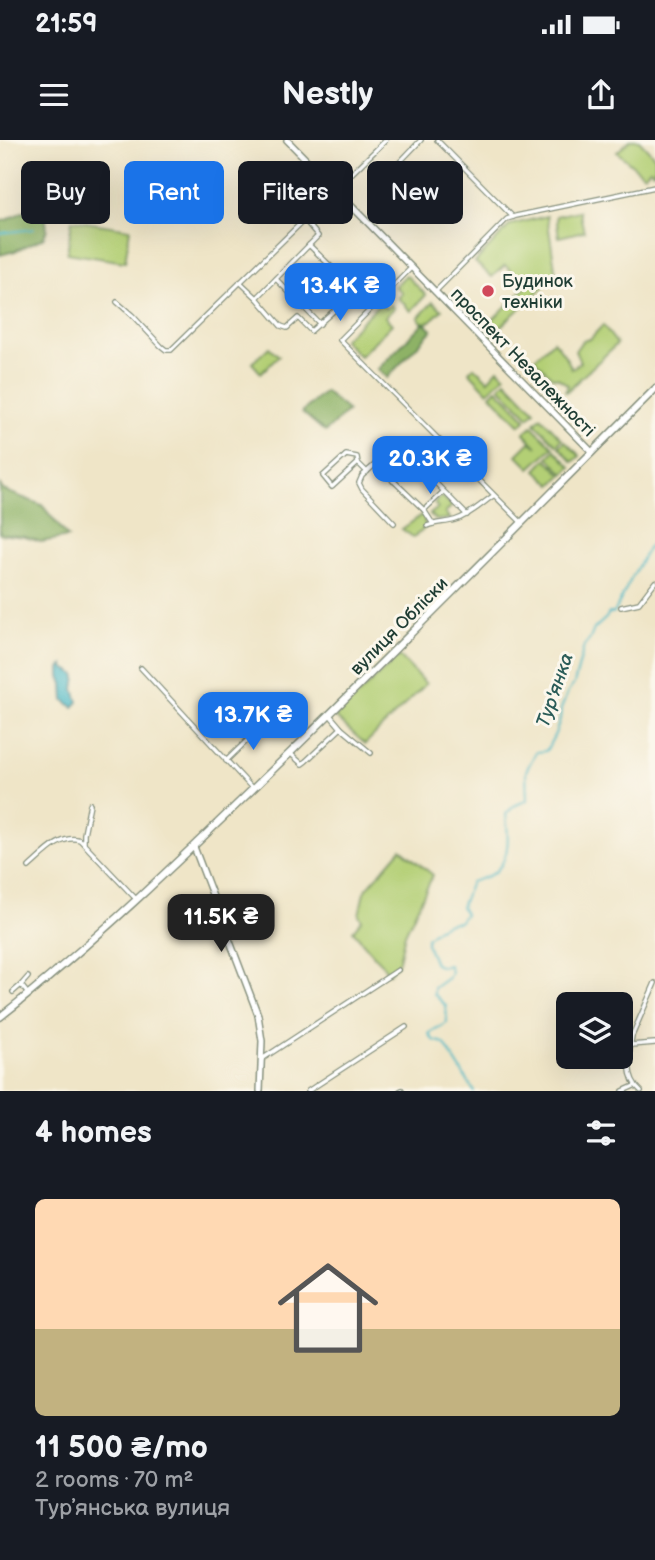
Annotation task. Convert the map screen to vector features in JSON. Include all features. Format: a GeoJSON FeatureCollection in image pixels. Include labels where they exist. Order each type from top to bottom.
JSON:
{"type":"FeatureCollection","features":[{"type":"Feature","properties":{"kind":"main road","name":"проспект Незалежності"},"geometry":{"type":"LineString","coordinates":[[288,140],[308,161]]}},
{"type":"Feature","properties":{"kind":"main road","name":"проспект Незалежності"},"geometry":{"type":"LineString","coordinates":[[353,207],[592,452]]}},
{"type":"Feature","properties":{"kind":"main road","name":"вулиця Обліски"},"geometry":{"type":"LineString","coordinates":[[0,1017],[137,900],[194,847],[330,715],[655,389]]}},
{"type":"Feature","properties":{"kind":"main road"},"geometry":{"type":"LineString","coordinates":[[194,847],[258,1015],[262,1041],[260,1091]]}},
{"type":"Feature","properties":{"kind":"street"},"geometry":{"type":"LineString","coordinates":[[353,172],[386,140]]}},
{"type":"Feature","properties":{"kind":"street"},"geometry":{"type":"LineString","coordinates":[[400,161],[421,140]]}},
{"type":"Feature","properties":{"kind":"street"},"geometry":{"type":"LineString","coordinates":[[438,140],[513,217]]}},
{"type":"Feature","properties":{"kind":"street"},"geometry":{"type":"LineString","coordinates":[[435,292],[507,219],[655,187]]}},
{"type":"Feature","properties":{"kind":"street"},"geometry":{"type":"LineString","coordinates":[[117,302],[160,346],[166,351],[171,350],[299,224]]}},
{"type":"Feature","properties":{"kind":"street"},"geometry":{"type":"LineString","coordinates":[[257,298],[318,236],[308,224]]}},
{"type":"Feature","properties":{"kind":"street"},"geometry":{"type":"LineString","coordinates":[[240,282],[281,326],[287,328],[298,318],[311,331],[356,291],[310,245]]}},
{"type":"Feature","properties":{"kind":"street"},"geometry":{"type":"LineString","coordinates":[[412,267],[340,340],[522,523]]}},
{"type":"Feature","properties":{"kind":"street"},"geometry":{"type":"LineString","coordinates":[[276,279],[320,324]]}},
{"type":"Feature","properties":{"kind":"street"},"geometry":{"type":"LineString","coordinates":[[394,523],[360,487],[359,480],[395,447]]}},
{"type":"Feature","properties":{"kind":"street"},"geometry":{"type":"LineString","coordinates":[[358,463],[332,487],[323,476],[346,455],[357,457],[358,463],[367,472]]}},
{"type":"Feature","properties":{"kind":"street"},"geometry":{"type":"LineString","coordinates":[[376,464],[424,510],[433,524]]}},
{"type":"Feature","properties":{"kind":"street"},"geometry":{"type":"LineString","coordinates":[[393,481],[414,464],[467,514]]}},
{"type":"Feature","properties":{"kind":"street"},"geometry":{"type":"LineString","coordinates":[[424,510],[443,492]]}},
{"type":"Feature","properties":{"kind":"street"},"geometry":{"type":"LineString","coordinates":[[427,526],[457,519],[493,496]]}},
{"type":"Feature","properties":{"kind":"street"},"geometry":{"type":"LineString","coordinates":[[621,607],[639,603],[655,582]]}},
{"type":"Feature","properties":{"kind":"street"},"geometry":{"type":"LineString","coordinates":[[141,668],[253,789]]}},
{"type":"Feature","properties":{"kind":"street"},"geometry":{"type":"LineString","coordinates":[[330,715],[371,753]]}},
{"type":"Feature","properties":{"kind":"street"},"geometry":{"type":"LineString","coordinates":[[226,761],[262,726]]}},
{"type":"Feature","properties":{"kind":"street"},"geometry":{"type":"LineString","coordinates":[[290,754],[302,764],[341,728]]}},
{"type":"Feature","properties":{"kind":"street"},"geometry":{"type":"LineString","coordinates":[[84,845],[90,804]]}},
{"type":"Feature","properties":{"kind":"street"},"geometry":{"type":"LineString","coordinates":[[29,867],[64,839],[74,838],[137,900]]}},
{"type":"Feature","properties":{"kind":"street"},"geometry":{"type":"LineString","coordinates":[[262,1059],[398,970]]}},
{"type":"Feature","properties":{"kind":"street"},"geometry":{"type":"LineString","coordinates":[[13,992],[28,977]]}},
{"type":"Feature","properties":{"kind":"street"},"geometry":{"type":"LineString","coordinates":[[633,1034],[655,983]]}},
{"type":"Feature","properties":{"kind":"street"},"geometry":{"type":"LineString","coordinates":[[20,985],[28,994]]}},
{"type":"Feature","properties":{"kind":"street"},"geometry":{"type":"LineString","coordinates":[[308,1091],[406,1027]]}},
{"type":"Feature","properties":{"kind":"street"},"geometry":{"type":"LineString","coordinates":[[633,1045],[655,1043]]}},
{"type":"Feature","properties":{"kind":"street"},"geometry":{"type":"LineString","coordinates":[[631,1069],[634,1086],[641,1091]]}},
{"type":"Feature","properties":{"kind":"street"},"geometry":{"type":"LineString","coordinates":[[623,1091],[634,1086]]}},
{"type":"Feature","properties":{"kind":"green space"},"geometry":{"type":"Polygon","coordinates":[[[630,140],[639,140],[655,157],[653,172],[650,169],[644,175],[617,152],[630,140]]]}},
{"type":"Feature","properties":{"kind":"green space"},"geometry":{"type":"Polygon","coordinates":[[[579,211],[584,231],[559,237],[556,216],[579,211]]]}},
{"type":"Feature","properties":{"kind":"green space"},"geometry":{"type":"Polygon","coordinates":[[[21,213],[21,224],[46,224],[47,229],[43,238],[0,255],[0,221],[21,213]]]}},
{"type":"Feature","properties":{"kind":"green space"},"geometry":{"type":"Polygon","coordinates":[[[547,216],[556,275],[489,337],[482,330],[527,286],[505,265],[492,277],[475,262],[510,225],[547,216]]]}},
{"type":"Feature","properties":{"kind":"green space"},"geometry":{"type":"Polygon","coordinates":[[[71,224],[98,224],[130,229],[125,262],[67,253],[71,224]]]}},
{"type":"Feature","properties":{"kind":"green space"},"geometry":{"type":"Polygon","coordinates":[[[406,275],[426,295],[411,311],[398,298],[402,293],[395,286],[406,275]]]}},
{"type":"Feature","properties":{"kind":"green space"},"geometry":{"type":"Polygon","coordinates":[[[433,302],[442,310],[425,325],[418,318],[433,302]]]}},
{"type":"Feature","properties":{"kind":"green space"},"geometry":{"type":"Polygon","coordinates":[[[380,303],[386,309],[391,305],[394,308],[385,317],[392,324],[360,356],[343,340],[380,303]]]}},
{"type":"Feature","properties":{"kind":"green space"},"geometry":{"type":"Polygon","coordinates":[[[424,322],[432,330],[387,378],[378,369],[424,322]]]}},
{"type":"Feature","properties":{"kind":"green space"},"geometry":{"type":"Polygon","coordinates":[[[603,325],[617,344],[566,392],[568,385],[552,377],[534,359],[553,341],[572,369],[580,362],[575,351],[582,341],[590,339],[603,325]]]}},
{"type":"Feature","properties":{"kind":"green space"},"geometry":{"type":"Polygon","coordinates":[[[269,347],[279,356],[261,373],[252,363],[269,347]]]}},
{"type":"Feature","properties":{"kind":"green space"},"geometry":{"type":"Polygon","coordinates":[[[474,367],[488,380],[498,369],[505,376],[488,392],[469,372],[474,367]]]}},
{"type":"Feature","properties":{"kind":"green space"},"geometry":{"type":"Polygon","coordinates":[[[506,381],[535,411],[529,417],[500,387],[506,381]]]}},
{"type":"Feature","properties":{"kind":"green space"},"geometry":{"type":"Polygon","coordinates":[[[497,389],[526,419],[520,425],[491,395],[497,389]]]}},
{"type":"Feature","properties":{"kind":"green space"},"geometry":{"type":"Polygon","coordinates":[[[325,392],[348,411],[325,432],[302,412],[325,392]]]}},
{"type":"Feature","properties":{"kind":"green space"},"geometry":{"type":"Polygon","coordinates":[[[541,417],[562,439],[557,445],[535,423],[541,417]]]}},
{"type":"Feature","properties":{"kind":"green space"},"geometry":{"type":"Polygon","coordinates":[[[532,426],[553,447],[530,468],[517,455],[530,442],[537,447],[524,433],[532,426]]]}},
{"type":"Feature","properties":{"kind":"green space"},"geometry":{"type":"Polygon","coordinates":[[[565,441],[580,456],[573,462],[559,447],[565,441]]]}},
{"type":"Feature","properties":{"kind":"green space"},"geometry":{"type":"Polygon","coordinates":[[[555,450],[571,467],[564,474],[548,457],[555,450]]]}},
{"type":"Feature","properties":{"kind":"green space"},"geometry":{"type":"Polygon","coordinates":[[[546,459],[562,475],[552,485],[536,470],[546,459]]]}},
{"type":"Feature","properties":{"kind":"green space"},"geometry":{"type":"Polygon","coordinates":[[[0,485],[3,490],[42,505],[68,537],[41,542],[0,534],[0,485]]]}},
{"type":"Feature","properties":{"kind":"green space"},"geometry":{"type":"Polygon","coordinates":[[[442,496],[452,506],[445,513],[450,519],[436,520],[430,514],[438,508],[434,503],[442,496]]]}},
{"type":"Feature","properties":{"kind":"green space"},"geometry":{"type":"Polygon","coordinates":[[[422,515],[426,518],[426,525],[422,531],[413,537],[402,529],[422,515]]]}},
{"type":"Feature","properties":{"kind":"green space"},"geometry":{"type":"Polygon","coordinates":[[[399,656],[426,684],[365,744],[335,717],[399,656]]]}},
{"type":"Feature","properties":{"kind":"green space"},"geometry":{"type":"Polygon","coordinates":[[[401,849],[433,875],[405,934],[398,964],[389,973],[353,931],[362,920],[359,915],[364,892],[401,849]]]}},
{"type":"Feature","properties":{"kind":"water"},"geometry":{"type":"Polygon","coordinates":[[[64,665],[65,669],[76,676],[74,689],[78,702],[73,707],[64,700],[60,668],[64,665]]]}},
{"type":"Feature","properties":{"kind":"waterway"},"geometry":{"type":"LineString","coordinates":[[0,233],[34,229]]}},
{"type":"Feature","properties":{"kind":"waterway","name":"Тур'янка"},"geometry":{"type":"LineString","coordinates":[[474,1091],[444,1043],[433,1040],[429,1034],[447,1023],[446,1006],[434,994],[434,988],[449,977],[451,972],[449,965],[442,967],[435,964],[427,938],[442,926],[459,922],[465,914],[461,907],[471,882],[492,874],[505,858],[508,844],[506,814],[514,806],[527,800],[526,771],[536,752],[546,751],[555,734],[561,709],[574,684],[584,646],[594,629],[609,613],[614,613],[655,538]]}},
{"type":"Feature","properties":{"kind":"place","name":"Будинок техніки"},"geometry":{"type":"Point","coordinates":[488,291]}}]}
